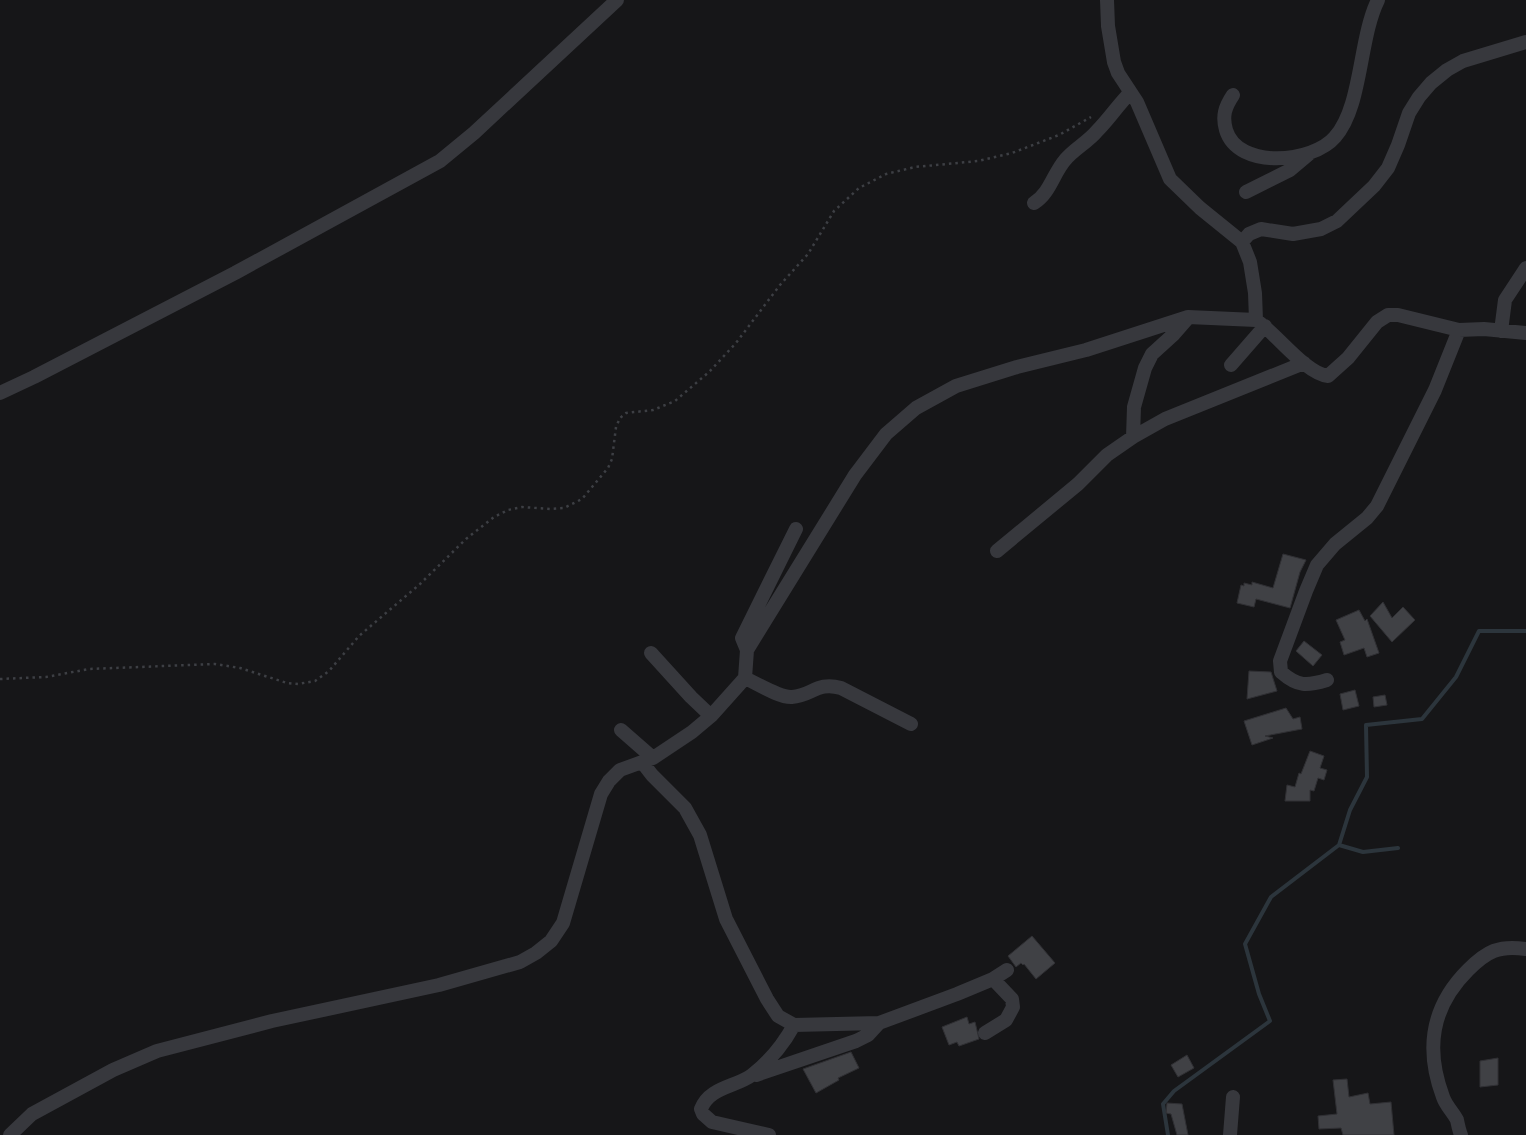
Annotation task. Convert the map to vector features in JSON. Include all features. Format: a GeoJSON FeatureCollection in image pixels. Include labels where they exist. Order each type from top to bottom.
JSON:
{"type":"FeatureCollection","features":[{"type":"Feature","properties":{"kind":"street"},"geometry":{"type":"LineString","coordinates":[[0,393],[226,278],[440,161],[474,133],[617,0]]}},
{"type":"Feature","properties":{"kind":"street"},"geometry":{"type":"LineString","coordinates":[[1107,0],[1110,42],[1118,74],[1137,102],[1170,179],[1200,208],[1242,242],[1250,262],[1260,323],[1231,365]]}},
{"type":"Feature","properties":{"kind":"street"},"geometry":{"type":"LineString","coordinates":[[1246,192],[1290,170],[1311,153],[1336,137],[1348,115],[1372,16],[1378,0]]}},
{"type":"Feature","properties":{"kind":"street"},"geometry":{"type":"LineString","coordinates":[[1242,242],[1249,234],[1261,229],[1293,234],[1321,229],[1337,221],[1374,186],[1388,168],[1409,113],[1418,97],[1431,83],[1447,70],[1464,60],[1526,42]]}},
{"type":"Feature","properties":{"kind":"street"},"geometry":{"type":"LineString","coordinates":[[1034,204],[1047,191],[1064,161],[1098,130],[1130,93]]}},
{"type":"Feature","properties":{"kind":"street"},"geometry":{"type":"LineString","coordinates":[[1233,94],[1226,106],[1225,124],[1231,141],[1240,148],[1250,154],[1273,158],[1290,158],[1311,153]]}},
{"type":"Feature","properties":{"kind":"street"},"geometry":{"type":"LineString","coordinates":[[1501,331],[1505,300],[1526,268]]}},
{"type":"Feature","properties":{"kind":"street"},"geometry":{"type":"LineString","coordinates":[[746,650],[855,475],[886,434],[916,408],[956,386],[1017,367],[1086,350],[1188,317],[1260,323],[1304,363],[1322,375],[1328,376],[1348,358],[1377,322],[1388,315],[1398,315],[1459,330],[1484,329],[1526,333]]}},
{"type":"Feature","properties":{"kind":"street"},"geometry":{"type":"LineString","coordinates":[[1133,437],[1134,407],[1145,368],[1152,354],[1174,334],[1188,317]]}},
{"type":"Feature","properties":{"kind":"street"},"geometry":{"type":"LineString","coordinates":[[1327,680],[1309,685],[1291,681],[1281,672],[1280,661],[1306,591],[1317,565],[1335,544],[1368,518],[1377,506],[1435,390],[1459,330]]}},
{"type":"Feature","properties":{"kind":"street"},"geometry":{"type":"LineString","coordinates":[[997,551],[1078,484],[1107,455],[1133,437],[1165,419],[1304,363]]}},
{"type":"Feature","properties":{"kind":"street"},"geometry":{"type":"LineString","coordinates":[[10,1135],[32,1114],[112,1070],[157,1051],[272,1021],[448,982],[520,962],[536,953],[551,941],[563,924],[601,794],[609,781],[620,770],[647,760],[692,732],[711,716],[745,678],[746,650],[742,638],[796,529]]}},
{"type":"Feature","properties":{"kind":"street"},"geometry":{"type":"LineString","coordinates":[[651,653],[711,716]]}},
{"type":"Feature","properties":{"kind":"street"},"geometry":{"type":"LineString","coordinates":[[745,678],[788,697],[797,697],[825,686],[833,686],[912,724]]}},
{"type":"Feature","properties":{"kind":"street"},"geometry":{"type":"LineString","coordinates":[[621,730],[647,760],[652,775],[686,808],[700,835],[726,919],[767,999],[778,1016],[794,1025],[879,1023],[992,979],[1007,970]]}},
{"type":"Feature","properties":{"kind":"street"},"geometry":{"type":"LineString","coordinates":[[1461,1135],[1456,1119],[1443,1099],[1437,1079],[1433,1050],[1434,1032],[1438,1015],[1444,1002],[1462,976],[1480,959],[1492,952],[1510,947],[1526,949]]}},
{"type":"Feature","properties":{"kind":"street"},"geometry":{"type":"LineString","coordinates":[[985,1033],[1006,1020],[1013,1007],[1012,1000],[992,979]]}},
{"type":"Feature","properties":{"kind":"street"},"geometry":{"type":"LineString","coordinates":[[769,1135],[712,1122],[703,1114],[701,1109],[703,1103],[708,1097],[720,1090],[750,1076],[856,1041],[868,1035],[879,1023]]}},
{"type":"Feature","properties":{"kind":"street"},"geometry":{"type":"LineString","coordinates":[[750,1076],[779,1050],[794,1025]]}},
{"type":"Feature","properties":{"kind":"street"},"geometry":{"type":"LineString","coordinates":[[1230,1135],[1233,1097]]}},
{"type":"Feature","properties":{"kind":"path"},"geometry":{"type":"LineString","coordinates":[[0,679],[46,677],[89,669],[215,664],[240,668],[287,683],[298,684],[315,681],[329,671],[359,636],[420,584],[466,539],[494,517],[508,510],[522,508],[564,508],[582,500],[608,468],[612,459],[616,427],[620,418],[626,414],[653,410],[675,401],[716,366],[746,332],[780,285],[808,254],[834,212],[859,188],[886,174],[915,167],[978,161],[1012,153],[1059,135],[1095,114]]}},
{"type":"Feature","properties":{"kind":"building"},"geometry":{"type":"Polygon","coordinates":[[[1283,554],[1306,560],[1300,572],[1290,608],[1256,599],[1254,607],[1237,603],[1241,585],[1244,586],[1244,583],[1252,585],[1252,582],[1273,588],[1283,554]]]}},
{"type":"Feature","properties":{"kind":"building"},"geometry":{"type":"Polygon","coordinates":[[[1383,602],[1392,618],[1403,607],[1415,620],[1392,642],[1370,616],[1383,602]]]}},
{"type":"Feature","properties":{"kind":"building"},"geometry":{"type":"Polygon","coordinates":[[[1359,610],[1365,621],[1367,619],[1379,653],[1367,657],[1364,648],[1344,655],[1340,642],[1345,640],[1336,620],[1359,610]]]}},
{"type":"Feature","properties":{"kind":"building"},"geometry":{"type":"Polygon","coordinates":[[[1304,641],[1322,655],[1313,666],[1296,651],[1304,641]]]}},
{"type":"Feature","properties":{"kind":"building"},"geometry":{"type":"Polygon","coordinates":[[[1249,671],[1271,672],[1277,691],[1247,699],[1249,671]]]}},
{"type":"Feature","properties":{"kind":"building"},"geometry":{"type":"Polygon","coordinates":[[[1355,690],[1359,706],[1343,710],[1340,694],[1355,690]]]}},
{"type":"Feature","properties":{"kind":"building"},"geometry":{"type":"Polygon","coordinates":[[[1385,695],[1387,705],[1374,707],[1373,697],[1385,695]]]}},
{"type":"Feature","properties":{"kind":"building"},"geometry":{"type":"Polygon","coordinates":[[[1286,708],[1293,719],[1300,717],[1302,729],[1265,736],[1273,738],[1252,745],[1244,721],[1286,708]]]}},
{"type":"Feature","properties":{"kind":"building"},"geometry":{"type":"Polygon","coordinates":[[[1310,751],[1324,756],[1320,768],[1327,770],[1324,780],[1318,778],[1314,791],[1310,790],[1310,801],[1285,801],[1287,785],[1295,787],[1299,773],[1301,774],[1310,751]]]}},
{"type":"Feature","properties":{"kind":"building"},"geometry":{"type":"Polygon","coordinates":[[[1032,936],[1055,963],[1036,979],[1024,964],[1021,963],[1016,967],[1008,956],[1032,936]]]}},
{"type":"Feature","properties":{"kind":"building"},"geometry":{"type":"Polygon","coordinates":[[[967,1017],[969,1024],[975,1022],[979,1039],[959,1046],[957,1042],[949,1045],[942,1027],[967,1017]]]}},
{"type":"Feature","properties":{"kind":"building"},"geometry":{"type":"Polygon","coordinates":[[[851,1052],[859,1068],[838,1078],[839,1080],[816,1093],[803,1069],[851,1052]]]}},
{"type":"Feature","properties":{"kind":"building"},"geometry":{"type":"Polygon","coordinates":[[[1187,1055],[1194,1068],[1178,1077],[1171,1065],[1187,1055]]]}},
{"type":"Feature","properties":{"kind":"building"},"geometry":{"type":"Polygon","coordinates":[[[1498,1058],[1498,1085],[1480,1087],[1480,1061],[1498,1058]]]}},
{"type":"Feature","properties":{"kind":"building"},"geometry":{"type":"Polygon","coordinates":[[[1347,1079],[1349,1097],[1368,1093],[1370,1104],[1391,1102],[1394,1135],[1343,1135],[1341,1128],[1319,1129],[1318,1116],[1337,1114],[1333,1080],[1347,1079]]]}},
{"type":"Feature","properties":{"kind":"building"},"geometry":{"type":"Polygon","coordinates":[[[1167,1103],[1182,1104],[1188,1135],[1177,1135],[1171,1114],[1166,1113],[1167,1103]]]}},
{"type":"Feature","properties":{"kind":"waterway"},"geometry":{"type":"LineString","coordinates":[[1339,845],[1350,810],[1367,777],[1366,725],[1422,719],[1456,677],[1479,631],[1526,631]]}},
{"type":"Feature","properties":{"kind":"waterway"},"geometry":{"type":"LineString","coordinates":[[1168,1135],[1163,1104],[1174,1091],[1270,1021],[1259,994],[1245,944],[1271,897],[1339,845],[1363,852],[1398,848]]}}]}
